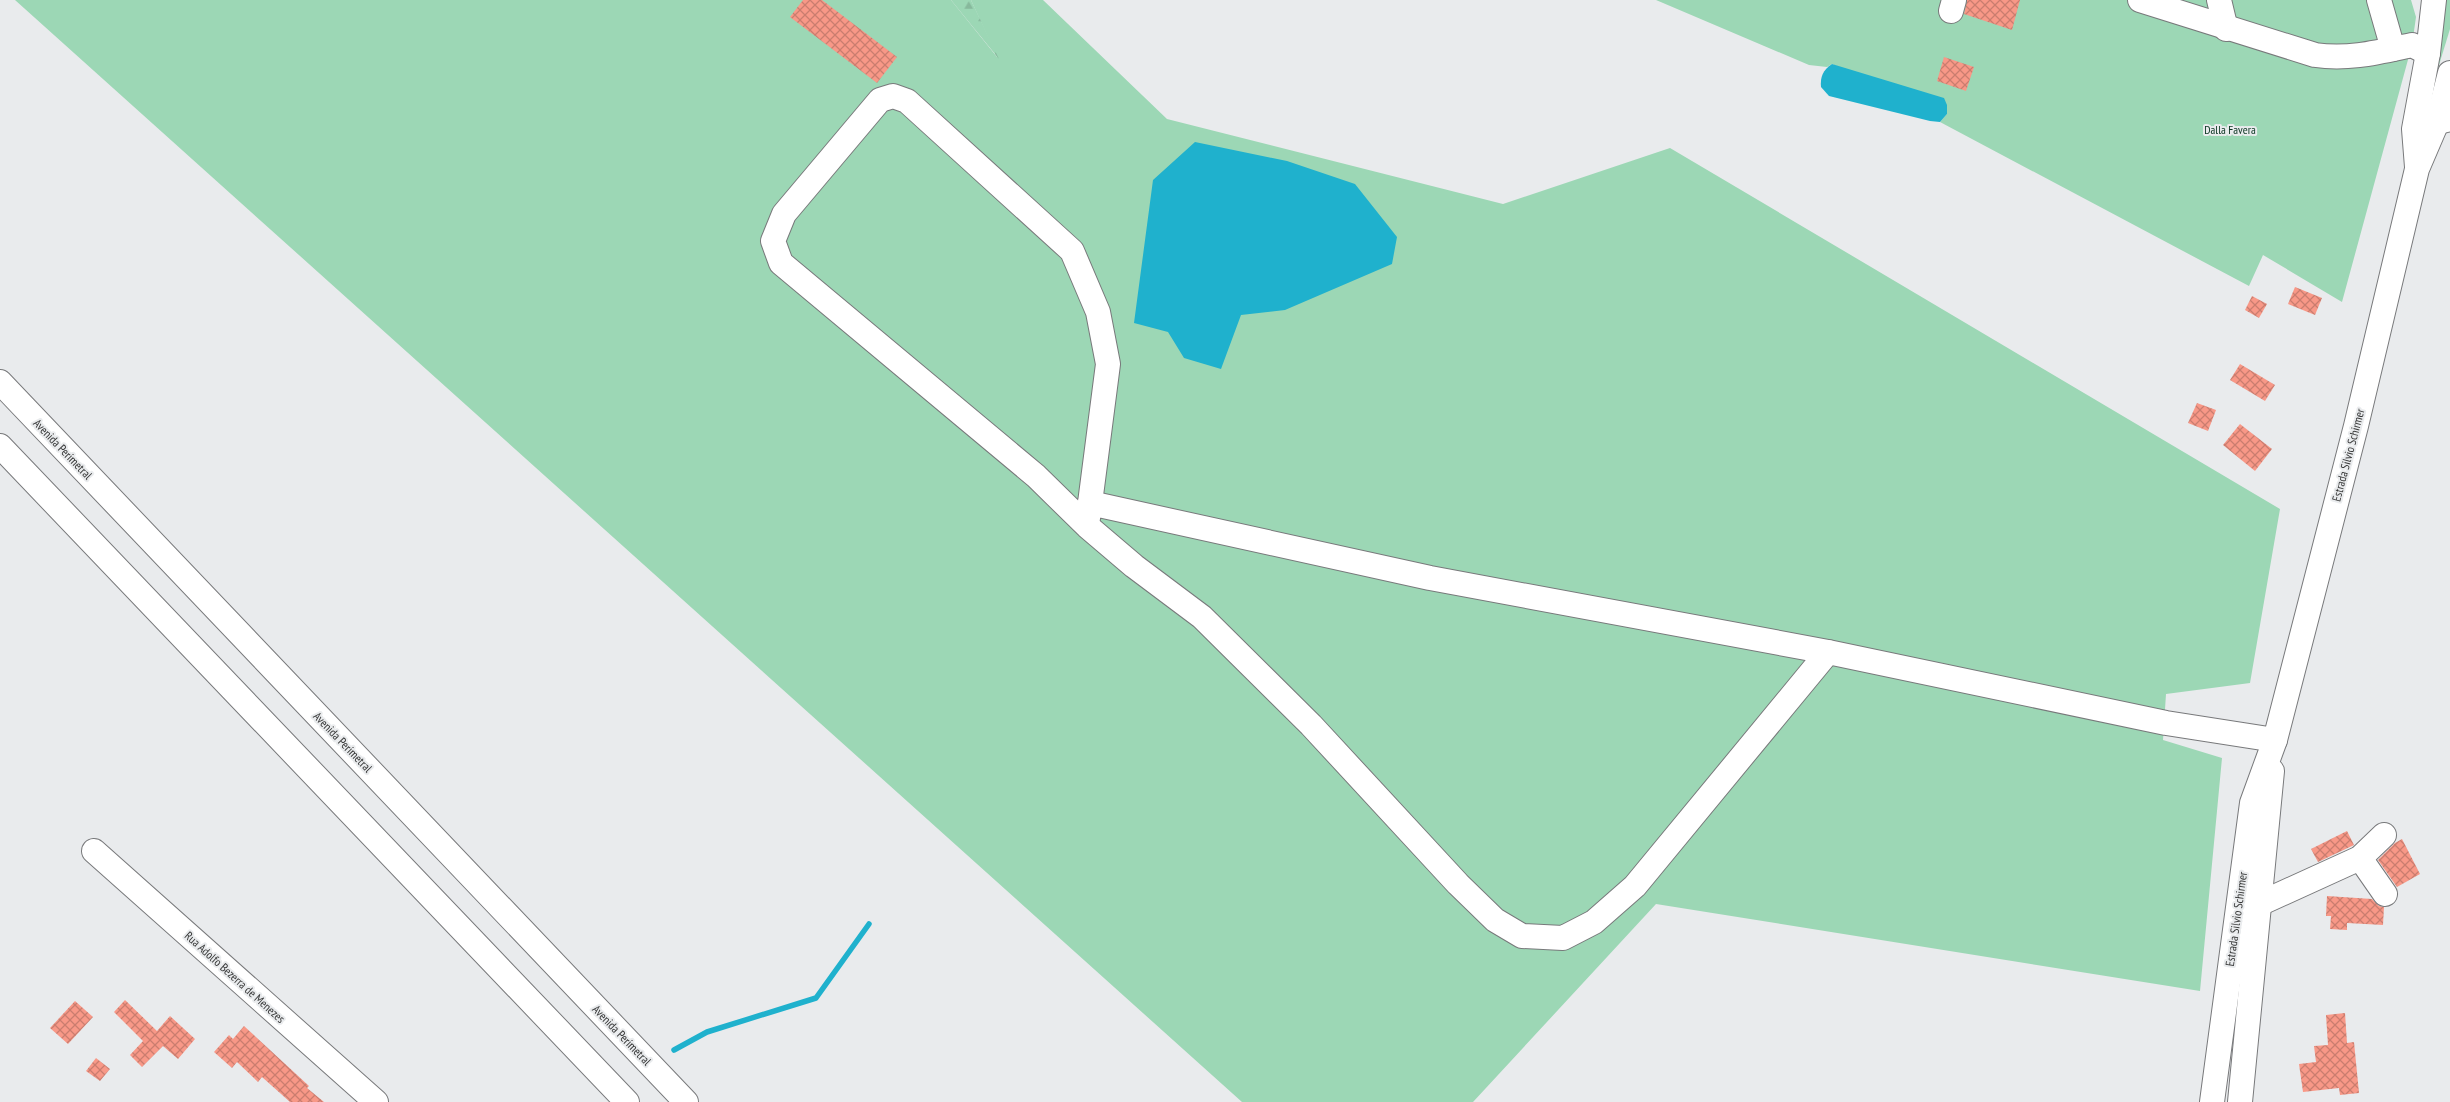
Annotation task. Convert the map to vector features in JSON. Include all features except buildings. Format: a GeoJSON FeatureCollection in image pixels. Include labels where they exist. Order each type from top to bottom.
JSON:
{"type":"FeatureCollection","features":[{"type":"Feature","properties":{"kind":"street"},"geometry":{"type":"LineString","coordinates":[[2140,0],[2315,55],[2336,58],[2357,57],[2412,45],[2428,54]]}},
{"type":"Feature","properties":{"kind":"street"},"geometry":{"type":"LineString","coordinates":[[2219,0],[2226,28]]}},
{"type":"Feature","properties":{"kind":"street"},"geometry":{"type":"LineString","coordinates":[[2378,0],[2393,49]]}},
{"type":"Feature","properties":{"kind":"street","name":"Estrada Silvio Schirmer"},"geometry":{"type":"LineString","coordinates":[[2417,168],[2414,129],[2428,54],[2434,0]]}},
{"type":"Feature","properties":{"kind":"street","name":"Estrada Silvio Schirmer"},"geometry":{"type":"LineString","coordinates":[[2212,1102],[2252,803],[2274,740],[2356,426],[2417,168],[2444,119],[2450,73]]}},
{"type":"Feature","properties":{"kind":"street"},"geometry":{"type":"LineString","coordinates":[[1088,515],[1108,364],[1098,312],[1072,251],[907,101],[893,96],[880,100],[784,214],[773,241],[781,263],[1036,476],[1088,515],[1134,566],[1202,617],[1310,726],[1458,884],[1495,920],[1522,936],[1563,938],[1594,922],[1635,886],[1828,652]]}},
{"type":"Feature","properties":{"kind":"street","name":"Avenida Perimetral"},"geometry":{"type":"LineString","coordinates":[[0,382],[686,1102]]}},
{"type":"Feature","properties":{"kind":"street"},"geometry":{"type":"LineString","coordinates":[[0,446],[627,1102]]}},
{"type":"Feature","properties":{"kind":"street"},"geometry":{"type":"LineString","coordinates":[[1088,515],[1828,652],[2166,723],[2274,740]]}},
{"type":"Feature","properties":{"kind":"street","name":"Estrada Silvio Schirmer"},"geometry":{"type":"LineString","coordinates":[[2240,1102],[2274,740]]}},
{"type":"Feature","properties":{"kind":"street"},"geometry":{"type":"LineString","coordinates":[[2259,904],[2360,858],[2384,835]]}},
{"type":"Feature","properties":{"kind":"street","name":"Rua Adolfo Bezerra de Menezes"},"geometry":{"type":"LineString","coordinates":[[94,851],[376,1102]]}},
{"type":"Feature","properties":{"kind":"street"},"geometry":{"type":"LineString","coordinates":[[2360,858],[2385,894]]}},
{"type":"Feature","properties":{"kind":"green space"},"geometry":{"type":"Polygon","coordinates":[[[15,0],[951,0],[997,57],[971,0],[1043,0],[1167,119],[1503,204],[1670,148],[2280,509],[2250,683],[2166,694],[2163,740],[2222,758],[2200,991],[1656,904],[1473,1102],[1242,1102],[15,0]]]}},
{"type":"Feature","properties":{"kind":"green space"},"geometry":{"type":"Polygon","coordinates":[[[951,0],[971,0],[999,59],[951,0]]]}},
{"type":"Feature","properties":{"kind":"green space","name":"Dalla Favera"},"geometry":{"type":"Polygon","coordinates":[[[1656,0],[2411,0],[2416,17],[2412,45],[2342,302],[2263,255],[2249,286],[1940,122],[1947,114],[1832,64],[1827,67],[1809,65],[1656,0]]]}},
{"type":"Feature","properties":{"kind":"green space"},"geometry":{"type":"Polygon","coordinates":[[[2444,0],[2450,0],[2450,29],[2432,88],[2444,0]]]}},
{"type":"Feature","properties":{"kind":"water"},"geometry":{"type":"Polygon","coordinates":[[[1832,64],[1944,98],[1947,105],[1947,114],[1940,122],[1930,121],[1829,96],[1821,87],[1821,80],[1824,71],[1832,64]]]}},
{"type":"Feature","properties":{"kind":"water"},"geometry":{"type":"Polygon","coordinates":[[[1195,142],[1287,161],[1355,184],[1397,237],[1392,264],[1285,310],[1241,315],[1221,369],[1184,358],[1168,332],[1134,323],[1153,180],[1195,142]]]}},
{"type":"Feature","properties":{"kind":"waterway"},"geometry":{"type":"LineString","coordinates":[[674,1050],[707,1032],[816,998],[869,924]]}}]}
